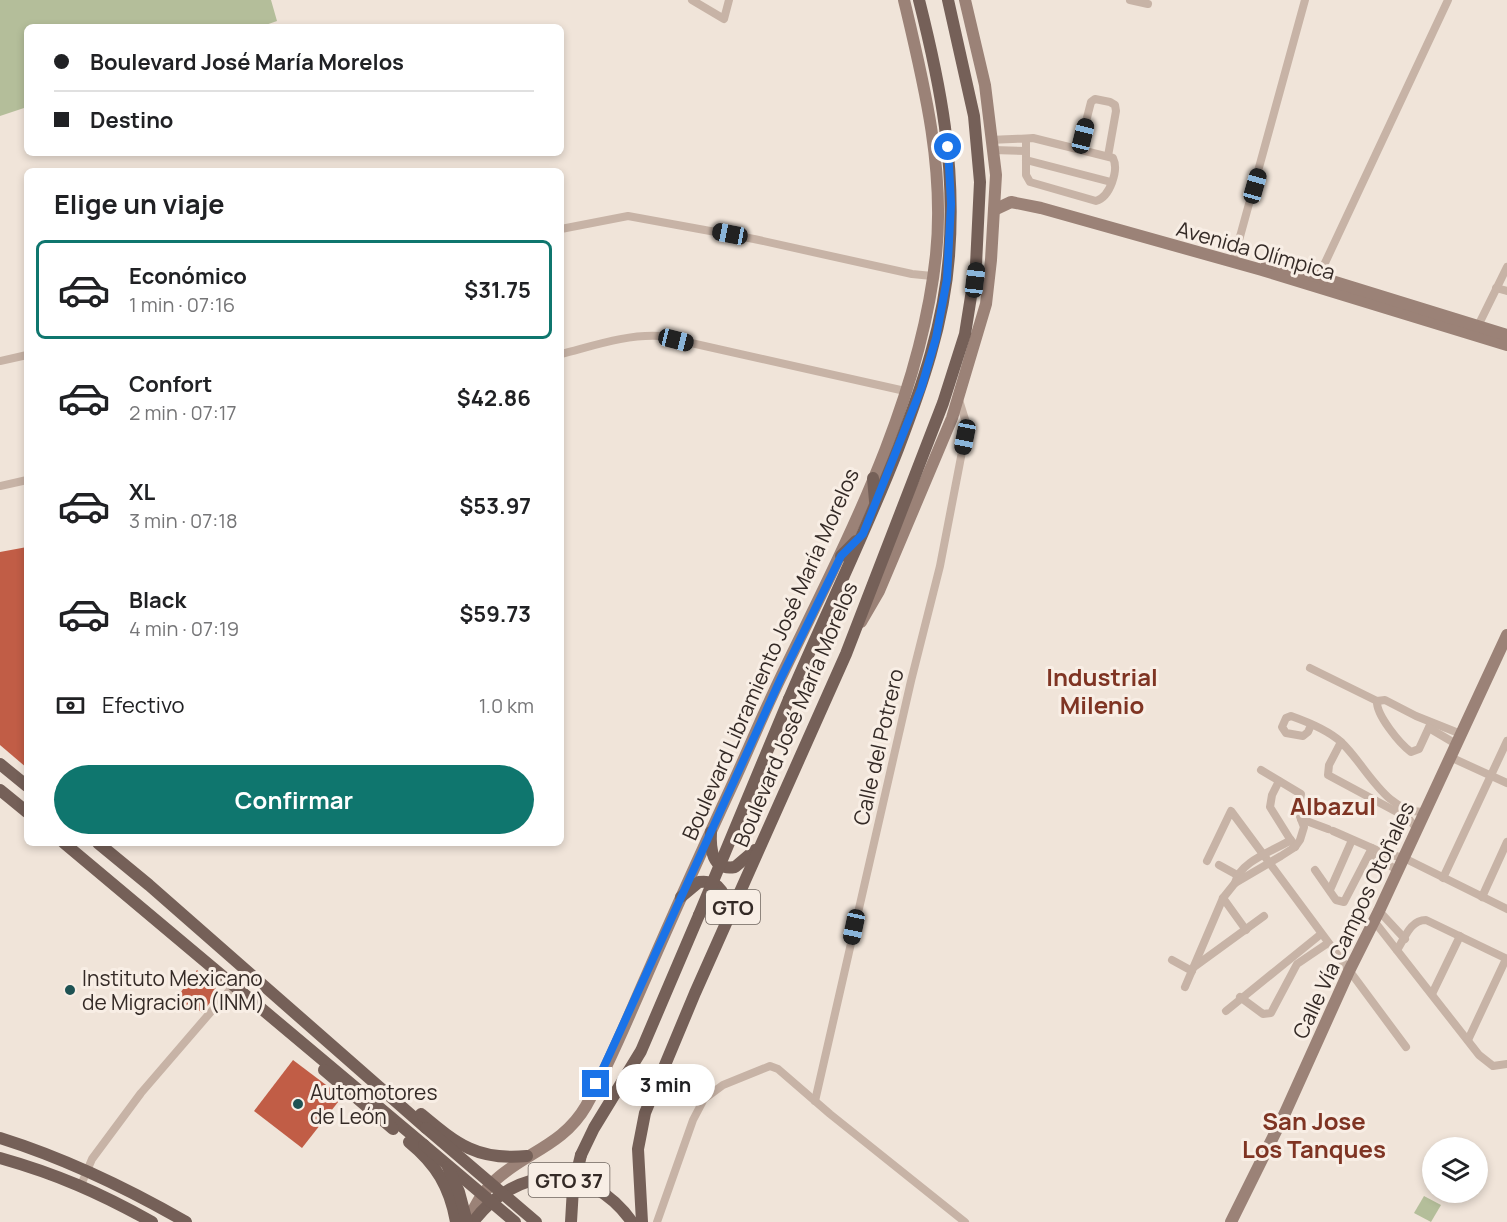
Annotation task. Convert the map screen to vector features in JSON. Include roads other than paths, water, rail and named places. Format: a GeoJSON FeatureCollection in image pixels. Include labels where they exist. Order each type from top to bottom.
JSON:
{"type":"FeatureCollection","features":[{"type":"Feature","properties":{"kind":"main road","name":"Boulevard José María Morelos"},"geometry":{"type":"LineString","coordinates":[[571,1222],[573,1188],[581,1155],[594,1128],[641,1051],[789,699],[875,506],[921,389],[936,338],[949,257],[951,204],[945,118],[939,79],[919,0]]}},
{"type":"Feature","properties":{"kind":"main road","name":"Boulevard José María Morelos"},"geometry":{"type":"LineString","coordinates":[[640,1189],[638,1149],[645,1113],[854,632],[943,403],[965,334],[973,294],[980,224],[978,152],[964,67],[948,0]]}},
{"type":"Feature","properties":{"kind":"main road"},"geometry":{"type":"LineString","coordinates":[[873,478],[875,506]]}},
{"type":"Feature","properties":{"kind":"main road"},"geometry":{"type":"LineString","coordinates":[[841,556],[863,534]]}},
{"type":"Feature","properties":{"kind":"main road"},"geometry":{"type":"LineString","coordinates":[[0,764],[24,784]]}},
{"type":"Feature","properties":{"kind":"main road"},"geometry":{"type":"LineString","coordinates":[[0,790],[24,810]]}},
{"type":"Feature","properties":{"kind":"main road"},"geometry":{"type":"LineString","coordinates":[[711,832],[710,846],[713,859],[728,868],[740,864],[762,843]]}},
{"type":"Feature","properties":{"kind":"main road"},"geometry":{"type":"LineString","coordinates":[[68,846],[263,1007],[515,1222]]}},
{"type":"Feature","properties":{"kind":"main road"},"geometry":{"type":"LineString","coordinates":[[102,846],[536,1222]]}},
{"type":"Feature","properties":{"kind":"main road"},"geometry":{"type":"LineString","coordinates":[[681,897],[699,882],[715,883],[721,888],[725,897],[728,918]]}},
{"type":"Feature","properties":{"kind":"main road"},"geometry":{"type":"LineString","coordinates":[[270,992],[301,1013],[455,1142],[471,1151],[497,1157],[527,1156]]}},
{"type":"Feature","properties":{"kind":"main road"},"geometry":{"type":"LineString","coordinates":[[263,1007],[280,1030],[423,1154],[453,1176],[473,1178],[477,1169],[471,1151]]}},
{"type":"Feature","properties":{"kind":"main road"},"geometry":{"type":"LineString","coordinates":[[0,1138],[86,1169],[132,1191],[186,1222]]}},
{"type":"Feature","properties":{"kind":"main road"},"geometry":{"type":"LineString","coordinates":[[423,1154],[445,1182],[456,1222]]}},
{"type":"Feature","properties":{"kind":"main road"},"geometry":{"type":"LineString","coordinates":[[0,1158],[81,1185],[152,1222]]}},
{"type":"Feature","properties":{"kind":"main road"},"geometry":{"type":"LineString","coordinates":[[446,1163],[459,1192],[467,1222]]}},
{"type":"Feature","properties":{"kind":"main road","name":"GTO 37"},"geometry":{"type":"LineString","coordinates":[[473,1222],[495,1197],[529,1180],[570,1180],[596,1189],[610,1198],[632,1222]]}},
{"type":"Feature","properties":{"kind":"main road"},"geometry":{"type":"LineString","coordinates":[[640,1189],[642,1222]]}},
{"type":"Feature","properties":{"kind":"main road","name":"GTO"},"geometry":{"type":"LineString","coordinates":[[640,1189],[651,1222]]}},
{"type":"Feature","properties":{"kind":"street"},"geometry":{"type":"LineString","coordinates":[[692,0],[724,19],[729,0]]}},
{"type":"Feature","properties":{"kind":"street","name":"Boulevard Libramiento José María Morelos"},"geometry":{"type":"LineString","coordinates":[[467,1222],[493,1180],[562,1134],[585,1107],[781,678],[841,556],[905,391],[921,334],[932,276],[937,220],[935,157],[925,87],[904,0]]}},
{"type":"Feature","properties":{"kind":"street"},"geometry":{"type":"LineString","coordinates":[[854,632],[879,591],[959,400],[986,304],[995,188],[992,145],[981,63],[965,0]]}},
{"type":"Feature","properties":{"kind":"street"},"geometry":{"type":"LineString","coordinates":[[1130,0],[1148,4]]}},
{"type":"Feature","properties":{"kind":"street"},"geometry":{"type":"LineString","coordinates":[[1234,259],[1305,0]]}},
{"type":"Feature","properties":{"kind":"street"},"geometry":{"type":"LineString","coordinates":[[1316,282],[1448,0]]}},
{"type":"Feature","properties":{"kind":"street"},"geometry":{"type":"LineString","coordinates":[[1079,149],[1091,102],[1095,99],[1110,102],[1115,105],[1116,111],[1108,156]]}},
{"type":"Feature","properties":{"kind":"street"},"geometry":{"type":"LineString","coordinates":[[992,145],[1026,139],[1044,140],[1113,158],[1116,165],[1105,195],[1100,200],[1030,183],[1026,175],[1026,139]]}},
{"type":"Feature","properties":{"kind":"street"},"geometry":{"type":"LineString","coordinates":[[992,145],[1111,183]]}},
{"type":"Feature","properties":{"kind":"street","name":"Avenida Olímpica"},"geometry":{"type":"LineString","coordinates":[[995,188],[1476,331],[1507,345]]}},
{"type":"Feature","properties":{"kind":"street","name":"Avenida Olímpica"},"geometry":{"type":"LineString","coordinates":[[994,210],[1006,202],[1018,202],[1234,259]]}},
{"type":"Feature","properties":{"kind":"street"},"geometry":{"type":"LineString","coordinates":[[564,228],[628,216],[754,239],[912,274],[932,276]]}},
{"type":"Feature","properties":{"kind":"street"},"geometry":{"type":"LineString","coordinates":[[1476,331],[1507,267]]}},
{"type":"Feature","properties":{"kind":"street"},"geometry":{"type":"LineString","coordinates":[[1496,288],[1507,291]]}},
{"type":"Feature","properties":{"kind":"street","name":"Avenida Olímpica"},"geometry":{"type":"LineString","coordinates":[[1476,331],[1507,335]]}},
{"type":"Feature","properties":{"kind":"street"},"geometry":{"type":"LineString","coordinates":[[564,353],[636,337],[660,336],[905,391]]}},
{"type":"Feature","properties":{"kind":"street"},"geometry":{"type":"LineString","coordinates":[[0,361],[24,356]]}},
{"type":"Feature","properties":{"kind":"street","name":"Calle del Potrero"},"geometry":{"type":"LineString","coordinates":[[815,1101],[911,681],[940,566],[967,426],[959,400]]}},
{"type":"Feature","properties":{"kind":"street"},"geometry":{"type":"LineString","coordinates":[[0,486],[24,481]]}},
{"type":"Feature","properties":{"kind":"street","name":"Calle Vía Campos Otoñales"},"geometry":{"type":"LineString","coordinates":[[1232,1221],[1426,812],[1507,635]]}},
{"type":"Feature","properties":{"kind":"street"},"geometry":{"type":"LineString","coordinates":[[1310,668],[1377,701],[1385,700],[1459,739]]}},
{"type":"Feature","properties":{"kind":"street"},"geometry":{"type":"LineString","coordinates":[[1377,701],[1380,715],[1411,752],[1419,749],[1430,725]]}},
{"type":"Feature","properties":{"kind":"street"},"geometry":{"type":"LineString","coordinates":[[1311,725],[1328,732],[1341,742],[1392,805],[1417,829]]}},
{"type":"Feature","properties":{"kind":"street"},"geometry":{"type":"LineString","coordinates":[[1443,878],[1507,741]]}},
{"type":"Feature","properties":{"kind":"street"},"geometry":{"type":"LineString","coordinates":[[1341,742],[1329,765],[1328,776],[1392,805],[1416,812],[1426,812]]}},
{"type":"Feature","properties":{"kind":"street"},"geometry":{"type":"LineString","coordinates":[[1450,757],[1507,783]]}},
{"type":"Feature","properties":{"kind":"street"},"geometry":{"type":"LineString","coordinates":[[1185,987],[1223,898],[1238,879],[1256,870],[1267,859],[1293,844],[1303,834],[1304,827],[1298,811],[1300,794],[1296,789],[1261,770]]}},
{"type":"Feature","properties":{"kind":"street"},"geometry":{"type":"LineString","coordinates":[[1279,781],[1272,795],[1270,807],[1293,844]]}},
{"type":"Feature","properties":{"kind":"street"},"geometry":{"type":"LineString","coordinates":[[1366,795],[1374,782]]}},
{"type":"Feature","properties":{"kind":"street"},"geometry":{"type":"LineString","coordinates":[[1207,861],[1231,812],[1406,1047]]}},
{"type":"Feature","properties":{"kind":"street"},"geometry":{"type":"LineString","coordinates":[[1301,819],[1352,840],[1398,870]]}},
{"type":"Feature","properties":{"kind":"street"},"geometry":{"type":"LineString","coordinates":[[1330,890],[1352,840]]}},
{"type":"Feature","properties":{"kind":"street"},"geometry":{"type":"LineString","coordinates":[[1482,897],[1507,842]]}},
{"type":"Feature","properties":{"kind":"street"},"geometry":{"type":"LineString","coordinates":[[1370,852],[1404,858],[1507,909]]}},
{"type":"Feature","properties":{"kind":"street"},"geometry":{"type":"LineString","coordinates":[[1315,870],[1336,900],[1344,902],[1370,852]]}},
{"type":"Feature","properties":{"kind":"street"},"geometry":{"type":"LineString","coordinates":[[1219,865],[1238,879]]}},
{"type":"Feature","properties":{"kind":"street"},"geometry":{"type":"LineString","coordinates":[[1223,898],[1246,930]]}},
{"type":"Feature","properties":{"kind":"street"},"geometry":{"type":"LineString","coordinates":[[1193,969],[1264,916]]}},
{"type":"Feature","properties":{"kind":"street"},"geometry":{"type":"LineString","coordinates":[[1377,916],[1405,939]]}},
{"type":"Feature","properties":{"kind":"street"},"geometry":{"type":"LineString","coordinates":[[1377,916],[1397,950],[1488,1064],[1498,1066],[1507,1064]]}},
{"type":"Feature","properties":{"kind":"street"},"geometry":{"type":"LineString","coordinates":[[1397,950],[1413,924],[1422,920],[1507,959],[1468,1040]]}},
{"type":"Feature","properties":{"kind":"street"},"geometry":{"type":"LineString","coordinates":[[1226,1011],[1321,934]]}},
{"type":"Feature","properties":{"kind":"street"},"geometry":{"type":"LineString","coordinates":[[1432,994],[1460,936]]}},
{"type":"Feature","properties":{"kind":"street"},"geometry":{"type":"LineString","coordinates":[[1240,998],[1263,1014],[1271,1013],[1297,964],[1328,943]]}},
{"type":"Feature","properties":{"kind":"street"},"geometry":{"type":"LineString","coordinates":[[1202,944],[1212,954]]}},
{"type":"Feature","properties":{"kind":"street"},"geometry":{"type":"LineString","coordinates":[[1172,960],[1193,969]]}},
{"type":"Feature","properties":{"kind":"street"},"geometry":{"type":"LineString","coordinates":[[1282,964],[1290,975]]}},
{"type":"Feature","properties":{"kind":"street"},"geometry":{"type":"LineString","coordinates":[[81,1185],[86,1169],[141,1093],[234,985]]}},
{"type":"Feature","properties":{"kind":"street"},"geometry":{"type":"LineString","coordinates":[[657,1222],[698,1107],[714,1090],[770,1066],[778,1069],[964,1222]]}},
{"type":"Feature","properties":{"kind":"place","name":"Instituto Mexicano de Migracion (INM)"},"geometry":{"type":"Point","coordinates":[70,990]}},
{"type":"Feature","properties":{"kind":"place","name":"Automotores de León"},"geometry":{"type":"Point","coordinates":[298,1104]}},
{"type":"Feature","properties":{"kind":"district","name":"Industrial Milenio"},"geometry":{"type":"Point","coordinates":[1102,690]}},
{"type":"Feature","properties":{"kind":"district","name":"Albazul"},"geometry":{"type":"Point","coordinates":[1333,805]}},
{"type":"Feature","properties":{"kind":"district","name":"San Jose Los Tanques"},"geometry":{"type":"Point","coordinates":[1314,1134]}}]}
